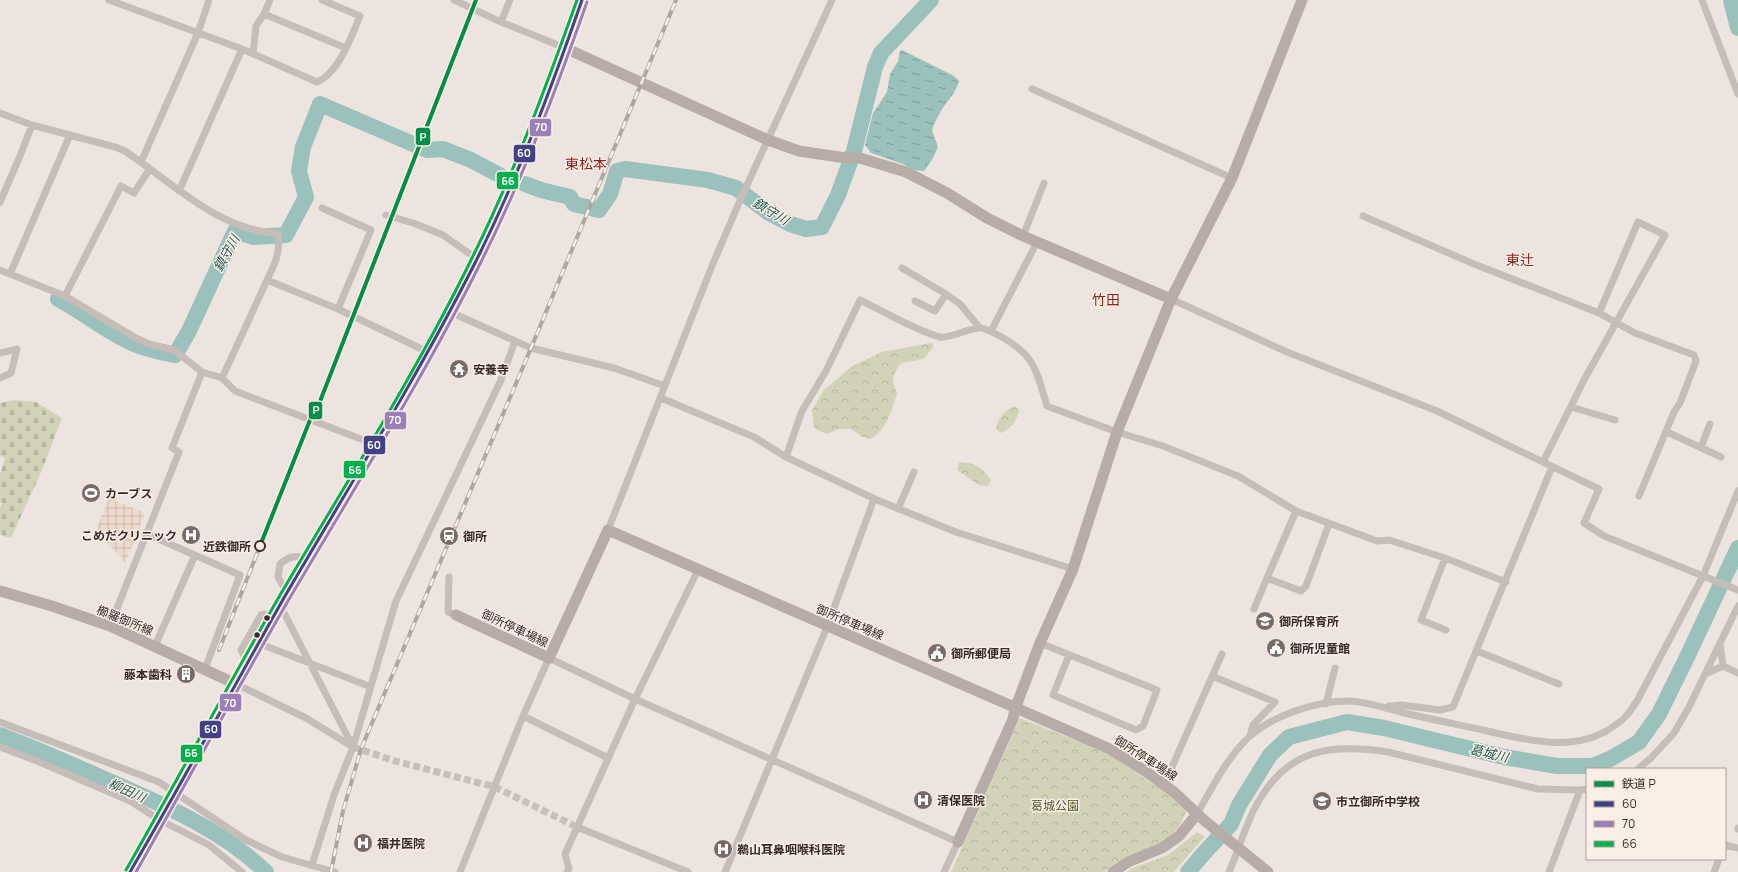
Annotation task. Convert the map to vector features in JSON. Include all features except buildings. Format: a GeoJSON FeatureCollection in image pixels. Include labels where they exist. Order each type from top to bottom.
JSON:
{"type":"FeatureCollection","features":[{"type":"Feature","properties":{"kind":"highway"},"geometry":{"type":"LineString","coordinates":[[130,872],[162,818],[287,592],[308,559],[428,352],[477,260],[510,189],[565,48],[582,0]]}},
{"type":"Feature","properties":{"kind":"street"},"geometry":{"type":"LineString","coordinates":[[109,0],[242,49],[317,82],[325,79],[341,58],[360,16],[322,0]]}},
{"type":"Feature","properties":{"kind":"street"},"geometry":{"type":"LineString","coordinates":[[141,162],[198,33],[209,0]]}},
{"type":"Feature","properties":{"kind":"street"},"geometry":{"type":"LineString","coordinates":[[253,54],[256,26],[264,14],[270,0]]}},
{"type":"Feature","properties":{"kind":"street"},"geometry":{"type":"LineString","coordinates":[[454,0],[565,48],[768,140],[799,151],[839,157],[860,158],[906,172],[1023,236],[1171,299],[1287,352],[1437,411],[1599,489],[1584,523],[1604,536],[1738,590]]}},
{"type":"Feature","properties":{"kind":"street"},"geometry":{"type":"LineString","coordinates":[[502,22],[510,0]]}},
{"type":"Feature","properties":{"kind":"street"},"geometry":{"type":"LineString","coordinates":[[608,530],[712,266],[745,189],[832,0]]}},
{"type":"Feature","properties":{"kind":"street"},"geometry":{"type":"LineString","coordinates":[[944,872],[1013,719],[1015,709],[1040,643],[1073,569],[1117,432],[1171,299],[1232,178],[1302,0]]}},
{"type":"Feature","properties":{"kind":"street"},"geometry":{"type":"LineString","coordinates":[[1702,0],[1738,94]]}},
{"type":"Feature","properties":{"kind":"street"},"geometry":{"type":"LineString","coordinates":[[264,14],[346,48]]}},
{"type":"Feature","properties":{"kind":"street"},"geometry":{"type":"LineString","coordinates":[[179,191],[242,49]]}},
{"type":"Feature","properties":{"kind":"street"},"geometry":{"type":"LineString","coordinates":[[1032,89],[1232,178]]}},
{"type":"Feature","properties":{"kind":"street"},"geometry":{"type":"LineString","coordinates":[[0,114],[32,125],[125,151],[197,204],[239,226],[262,233],[278,234],[280,241],[278,255],[222,378]]}},
{"type":"Feature","properties":{"kind":"street"},"geometry":{"type":"LineString","coordinates":[[0,202],[32,125]]}},
{"type":"Feature","properties":{"kind":"street"},"geometry":{"type":"LineString","coordinates":[[10,274],[70,135]]}},
{"type":"Feature","properties":{"kind":"street"},"geometry":{"type":"LineString","coordinates":[[66,296],[121,186],[134,193],[149,170]]}},
{"type":"Feature","properties":{"kind":"street"},"geometry":{"type":"LineString","coordinates":[[1023,236],[1044,183]]}},
{"type":"Feature","properties":{"kind":"street"},"geometry":{"type":"LineString","coordinates":[[322,208],[371,230],[338,309]]}},
{"type":"Feature","properties":{"kind":"street"},"geometry":{"type":"LineString","coordinates":[[386,215],[416,224],[443,235],[477,260]]}},
{"type":"Feature","properties":{"kind":"street"},"geometry":{"type":"LineString","coordinates":[[1363,216],[1474,264],[1599,313],[1635,333],[1694,354],[1696,361],[1680,404],[1674,412],[1667,432],[1639,496]]}},
{"type":"Feature","properties":{"kind":"street"},"geometry":{"type":"LineString","coordinates":[[1544,462],[1571,407],[1665,235],[1638,222],[1599,313]]}},
{"type":"Feature","properties":{"kind":"street"},"geometry":{"type":"LineString","coordinates":[[991,331],[1037,242]]}},
{"type":"Feature","properties":{"kind":"street"},"geometry":{"type":"LineString","coordinates":[[902,268],[960,304],[979,327],[991,331],[1016,344],[1034,366],[1047,406],[1117,432],[1163,446],[1238,476],[1296,511],[1329,524],[1377,541],[1388,540],[1445,558],[1506,582]]}},
{"type":"Feature","properties":{"kind":"street"},"geometry":{"type":"LineString","coordinates":[[0,270],[66,296],[136,338],[150,344],[174,350],[202,372],[222,378],[235,391],[374,444]]}},
{"type":"Feature","properties":{"kind":"street"},"geometry":{"type":"LineString","coordinates":[[267,280],[338,309],[428,352]]}},
{"type":"Feature","properties":{"kind":"street"},"geometry":{"type":"LineString","coordinates":[[915,301],[935,311],[946,294]]}},
{"type":"Feature","properties":{"kind":"street"},"geometry":{"type":"LineString","coordinates":[[786,458],[802,411],[826,371],[860,300],[925,332],[942,337],[979,327]]}},
{"type":"Feature","properties":{"kind":"street"},"geometry":{"type":"LineString","coordinates":[[450,312],[531,348],[614,368],[665,386]]}},
{"type":"Feature","properties":{"kind":"street"},"geometry":{"type":"LineString","coordinates":[[312,865],[334,794],[353,747],[396,601],[501,380],[515,341]]}},
{"type":"Feature","properties":{"kind":"street"},"geometry":{"type":"LineString","coordinates":[[0,353],[17,349],[11,373],[0,378]]}},
{"type":"Feature","properties":{"kind":"street"},"geometry":{"type":"LineString","coordinates":[[110,626],[179,452],[172,448],[202,372]]}},
{"type":"Feature","properties":{"kind":"street"},"geometry":{"type":"LineString","coordinates":[[661,398],[754,437],[786,458],[898,509],[956,532],[1073,569]]}},
{"type":"Feature","properties":{"kind":"street"},"geometry":{"type":"LineString","coordinates":[[1571,407],[1615,420]]}},
{"type":"Feature","properties":{"kind":"street"},"geometry":{"type":"LineString","coordinates":[[1701,447],[1710,424]]}},
{"type":"Feature","properties":{"kind":"street"},"geometry":{"type":"LineString","coordinates":[[1667,432],[1722,457]]}},
{"type":"Feature","properties":{"kind":"street"},"geometry":{"type":"LineString","coordinates":[[1385,707],[1402,705],[1440,710],[1453,707],[1506,582],[1552,467]]}},
{"type":"Feature","properties":{"kind":"street"},"geometry":{"type":"LineString","coordinates":[[898,509],[914,472]]}},
{"type":"Feature","properties":{"kind":"street"},"geometry":{"type":"LineString","coordinates":[[1113,872],[1128,862],[1162,848],[1201,817],[1224,768],[1250,736],[1265,725],[1297,710],[1348,701],[1385,707],[1399,712],[1531,741],[1561,743],[1588,738],[1606,732],[1626,717],[1637,702],[1704,576],[1738,491]]}},
{"type":"Feature","properties":{"kind":"street"},"geometry":{"type":"LineString","coordinates":[[726,872],[827,627],[874,499]]}},
{"type":"Feature","properties":{"kind":"street"},"geometry":{"type":"LineString","coordinates":[[1254,608],[1296,511]]}},
{"type":"Feature","properties":{"kind":"street"},"geometry":{"type":"LineString","coordinates":[[1267,578],[1301,591],[1306,586],[1329,524]]}},
{"type":"Feature","properties":{"kind":"street","name":"御所停車場線"},"geometry":{"type":"LineString","coordinates":[[456,615],[549,658],[608,530],[827,627],[1110,749],[1164,785],[1268,872]]}},
{"type":"Feature","properties":{"kind":"street"},"geometry":{"type":"LineString","coordinates":[[147,534],[240,575],[205,669]]}},
{"type":"Feature","properties":{"kind":"street"},"geometry":{"type":"LineString","coordinates":[[155,646],[195,555]]}},
{"type":"Feature","properties":{"kind":"street"},"geometry":{"type":"LineString","coordinates":[[287,592],[278,577],[280,564],[288,557],[299,556],[308,559]]}},
{"type":"Feature","properties":{"kind":"street"},"geometry":{"type":"LineString","coordinates":[[1445,558],[1421,620],[1446,630]]}},
{"type":"Feature","properties":{"kind":"street"},"geometry":{"type":"LineString","coordinates":[[567,872],[568,868],[565,854],[635,699],[698,570]]}},
{"type":"Feature","properties":{"kind":"street"},"geometry":{"type":"LineString","coordinates":[[450,578],[448,612],[456,615]]}},
{"type":"Feature","properties":{"kind":"street","name":"櫛羅御所線"},"geometry":{"type":"LineString","coordinates":[[0,591],[52,606],[110,626],[236,684]]}},
{"type":"Feature","properties":{"kind":"street"},"geometry":{"type":"LineString","coordinates":[[1639,768],[1651,758],[1674,733],[1738,606]]}},
{"type":"Feature","properties":{"kind":"street"},"geometry":{"type":"LineString","coordinates":[[247,662],[241,650],[261,615],[278,609],[310,663],[353,747]]}},
{"type":"Feature","properties":{"kind":"street"},"geometry":{"type":"LineString","coordinates":[[258,643],[371,687]]}},
{"type":"Feature","properties":{"kind":"street"},"geometry":{"type":"LineString","coordinates":[[1040,643],[1157,690],[1143,726],[1136,730],[1053,695],[1069,655]]}},
{"type":"Feature","properties":{"kind":"street"},"geometry":{"type":"LineString","coordinates":[[1720,643],[1723,666]]}},
{"type":"Feature","properties":{"kind":"street"},"geometry":{"type":"LineString","coordinates":[[1477,651],[1559,684]]}},
{"type":"Feature","properties":{"kind":"street"},"geometry":{"type":"LineString","coordinates":[[1164,785],[1222,654]]}},
{"type":"Feature","properties":{"kind":"street"},"geometry":{"type":"LineString","coordinates":[[460,872],[523,716],[549,658],[635,699],[958,842]]}},
{"type":"Feature","properties":{"kind":"street"},"geometry":{"type":"LineString","coordinates":[[1723,666],[1738,674]]}},
{"type":"Feature","properties":{"kind":"street"},"geometry":{"type":"LineString","coordinates":[[1705,674],[1723,666]]}},
{"type":"Feature","properties":{"kind":"street"},"geometry":{"type":"LineString","coordinates":[[1326,704],[1335,668]]}},
{"type":"Feature","properties":{"kind":"street"},"geometry":{"type":"LineString","coordinates":[[1212,676],[1275,702],[1253,725],[1250,736]]}},
{"type":"Feature","properties":{"kind":"street"},"geometry":{"type":"LineString","coordinates":[[236,684],[306,718],[353,747]]}},
{"type":"Feature","properties":{"kind":"street"},"geometry":{"type":"LineString","coordinates":[[523,716],[608,758]]}},
{"type":"Feature","properties":{"kind":"street"},"geometry":{"type":"LineString","coordinates":[[0,722],[159,782],[173,797],[219,820],[246,840],[282,857],[335,872]]}},
{"type":"Feature","properties":{"kind":"street"},"geometry":{"type":"LineString","coordinates":[[0,747],[37,760],[130,801],[209,845],[242,872]]}},
{"type":"Feature","properties":{"kind":"street"},"geometry":{"type":"LineString","coordinates":[[1229,872],[1236,846],[1269,784],[1284,769],[1315,752],[1337,748],[1364,748],[1388,752],[1538,789],[1584,790],[1549,872]]}},
{"type":"Feature","properties":{"kind":"street"},"geometry":{"type":"LineString","coordinates":[[577,827],[688,872]]}},
{"type":"Feature","properties":{"kind":"street"},"geometry":{"type":"LineString","coordinates":[[1726,845],[1738,848]]}},
{"type":"Feature","properties":{"kind":"street"},"geometry":{"type":"LineString","coordinates":[[1714,872],[1719,860]]}},
{"type":"Feature","properties":{"kind":"green space"},"geometry":{"type":"Polygon","coordinates":[[[931,343],[933,344],[933,347],[924,359],[901,363],[898,367],[893,378],[897,393],[891,413],[881,430],[871,439],[862,437],[851,429],[839,429],[826,434],[814,428],[812,410],[824,390],[852,366],[882,352],[931,343]]]}},
{"type":"Feature","properties":{"kind":"green space"},"geometry":{"type":"Polygon","coordinates":[[[13,400],[36,402],[62,418],[42,470],[11,538],[0,535],[0,508],[2,503],[0,502],[0,474],[5,458],[0,456],[0,403],[13,400]]]}},
{"type":"Feature","properties":{"kind":"green space"},"geometry":{"type":"Polygon","coordinates":[[[1015,406],[1019,411],[1017,418],[1008,429],[1001,433],[996,429],[998,421],[1008,410],[1015,406]]]}},
{"type":"Feature","properties":{"kind":"green space"},"geometry":{"type":"Polygon","coordinates":[[[959,462],[974,464],[981,468],[991,480],[988,486],[979,485],[957,470],[959,462]]]}},
{"type":"Feature","properties":{"kind":"green space","name":"葛城公園"},"geometry":{"type":"Polygon","coordinates":[[[1020,718],[1107,753],[1169,795],[1185,809],[1186,812],[1180,824],[1172,834],[1163,841],[1123,859],[1105,872],[951,872],[1020,718]]]}},
{"type":"Feature","properties":{"kind":"green space"},"geometry":{"type":"Polygon","coordinates":[[[1197,832],[1205,836],[1174,872],[1127,872],[1132,868],[1168,855],[1197,832]]]}},
{"type":"Feature","properties":{"kind":"shaded area"},"geometry":{"type":"Polygon","coordinates":[[[109,498],[145,513],[125,564],[121,556],[104,540],[94,535],[109,498]]]}},
{"type":"Feature","properties":{"kind":"water"},"geometry":{"type":"Polygon","coordinates":[[[902,50],[954,76],[959,81],[955,91],[942,109],[933,127],[932,130],[938,147],[932,160],[924,171],[914,170],[903,164],[871,153],[865,145],[873,113],[887,92],[890,74],[898,61],[900,51],[902,50]]]}},
{"type":"Feature","properties":{"kind":"waterway","name":"鎮守川"},"geometry":{"type":"LineString","coordinates":[[525,184],[541,190],[570,197],[574,204],[599,210],[610,194],[617,171],[625,169],[708,180],[736,188],[769,213],[790,224],[806,229],[822,227],[838,195],[854,151],[875,67],[881,53],[931,0]]}},
{"type":"Feature","properties":{"kind":"waterway","name":"葛城川"},"geometry":{"type":"LineString","coordinates":[[1731,0],[1738,28]]}},
{"type":"Feature","properties":{"kind":"waterway","name":"鎮守川"},"geometry":{"type":"LineString","coordinates":[[58,299],[121,338],[146,348],[175,355],[189,331],[235,231],[253,237],[286,235],[306,197],[299,171],[303,147],[320,104],[427,150],[443,149],[471,160],[503,177]]}},
{"type":"Feature","properties":{"kind":"waterway","name":"葛城川"},"geometry":{"type":"LineString","coordinates":[[1188,872],[1231,824],[1239,805],[1270,755],[1289,737],[1347,722],[1384,728],[1504,757],[1557,766],[1593,766],[1610,759],[1639,742],[1659,714],[1738,548]]}},
{"type":"Feature","properties":{"kind":"waterway","name":"柳田川"},"geometry":{"type":"LineString","coordinates":[[0,735],[55,757],[171,809],[231,843],[266,872]]}},
{"type":"Feature","properties":{"kind":"tunnel"},"geometry":{"type":"LineString","coordinates":[[353,747],[395,761],[495,787],[577,827]]}},
{"type":"Feature","properties":{"kind":"railway"},"geometry":{"type":"LineString","coordinates":[[331,872],[343,811],[361,749],[531,348],[676,0]]}},
{"type":"Feature","properties":{"kind":"railway"},"geometry":{"type":"LineString","coordinates":[[219,650],[260,546]]}},
{"type":"Feature","properties":{"kind":"rail line","name":"P"},"geometry":{"type":"LineString","coordinates":[[260,546],[310,420],[319,404],[476,0]]}},
{"type":"Feature","properties":{"kind":"transit line","name":"66"},"geometry":{"type":"LineString","coordinates":[[126,870],[263,625],[381,425],[451,299],[488,225],[516,161],[577,0]]}},
{"type":"Feature","properties":{"kind":"transit line","name":"60"},"geometry":{"type":"LineString","coordinates":[[130,872],[285,596],[383,430],[454,304],[476,261],[520,165],[546,100],[582,0]]}},
{"type":"Feature","properties":{"kind":"transit line","name":"70"},"geometry":{"type":"LineString","coordinates":[[136,872],[288,601],[388,433],[459,306],[525,166],[551,101],[587,2]]}},
{"type":"Feature","properties":{"kind":"place","name":"安養寺"},"geometry":{"type":"Point","coordinates":[459,369]}},
{"type":"Feature","properties":{"kind":"place","name":"カーブス"},"geometry":{"type":"Point","coordinates":[91,493]}},
{"type":"Feature","properties":{"kind":"place","name":"こめだクリニック"},"geometry":{"type":"Point","coordinates":[191,535]}},
{"type":"Feature","properties":{"kind":"place","name":"御所"},"geometry":{"type":"Point","coordinates":[449,536]}},
{"type":"Feature","properties":{"kind":"place","name":"近鉄御所"},"geometry":{"type":"Point","coordinates":[260,546]}},
{"type":"Feature","properties":{"kind":"place","name":"御所保育所"},"geometry":{"type":"Point","coordinates":[1265,621]}},
{"type":"Feature","properties":{"kind":"place","name":"御所児童館"},"geometry":{"type":"Point","coordinates":[1276,648]}},
{"type":"Feature","properties":{"kind":"place","name":"御所郵便局"},"geometry":{"type":"Point","coordinates":[937,653]}},
{"type":"Feature","properties":{"kind":"place","name":"藤本歯科"},"geometry":{"type":"Point","coordinates":[186,674]}},
{"type":"Feature","properties":{"kind":"place","name":"清保医院"},"geometry":{"type":"Point","coordinates":[923,800]}},
{"type":"Feature","properties":{"kind":"place","name":"市立御所中学校"},"geometry":{"type":"Point","coordinates":[1322,801]}},
{"type":"Feature","properties":{"kind":"place","name":"福井医院"},"geometry":{"type":"Point","coordinates":[363,843]}},
{"type":"Feature","properties":{"kind":"place","name":"鵜山耳鼻咽喉科医院"},"geometry":{"type":"Point","coordinates":[723,849]}},
{"type":"Feature","properties":{"kind":"district","name":"東松本"},"geometry":{"type":"Point","coordinates":[586,163]}},
{"type":"Feature","properties":{"kind":"district","name":"東辻"},"geometry":{"type":"Point","coordinates":[1520,259]}},
{"type":"Feature","properties":{"kind":"district","name":"竹田"},"geometry":{"type":"Point","coordinates":[1106,299]}}]}
